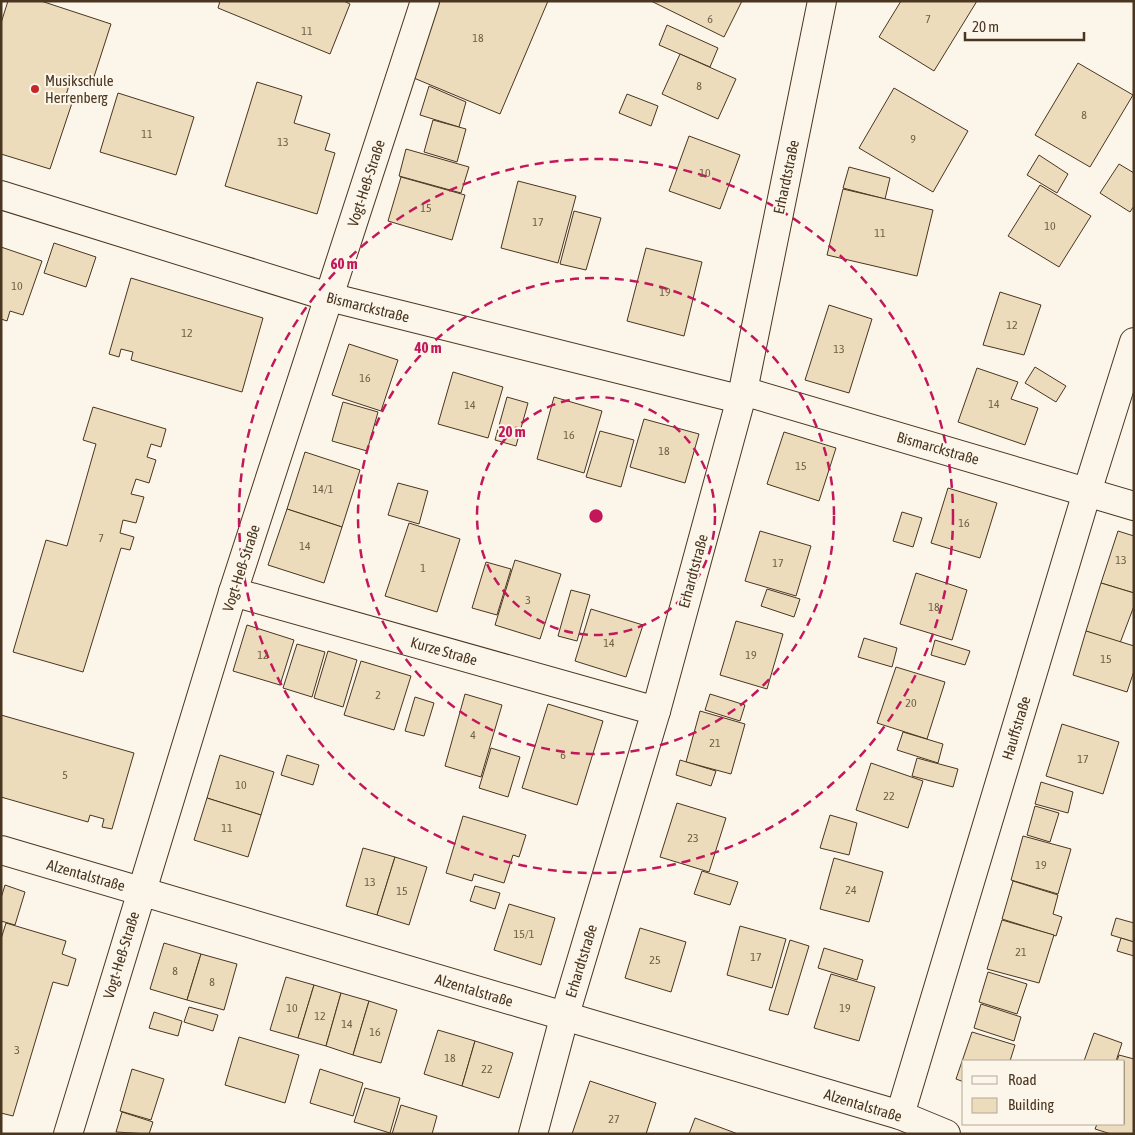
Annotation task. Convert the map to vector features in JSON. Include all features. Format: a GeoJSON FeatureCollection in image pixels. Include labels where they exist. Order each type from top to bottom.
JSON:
{"type":"FeatureCollection","features":[{"type":"Feature","properties":{"kind":"street","name":"Erhardtstraße"},"geometry":{"type":"LineString","coordinates":[[533,1134],[564,1018],[656,711],[741,395],[822,1]]}},
{"type":"Feature","properties":{"kind":"street","name":"Vogt-Heß-Straße"},"geometry":{"type":"LineString","coordinates":[[68,1134],[140,891],[233,592],[424,4]]}},
{"type":"Feature","properties":{"kind":"street","name":"Bismarckstraße"},"geometry":{"type":"LineString","coordinates":[[1,195],[329,297],[741,395],[1134,506]]}},
{"type":"Feature","properties":{"kind":"street","name":"Hauffstraße"},"geometry":{"type":"LineString","coordinates":[[900,1115],[1086,492],[1134,342]]}},
{"type":"Feature","properties":{"kind":"street","name":"Kurze Straße"},"geometry":{"type":"LineString","coordinates":[[233,592],[656,711]]}},
{"type":"Feature","properties":{"kind":"street","name":"Alzentalstraße"},"geometry":{"type":"LineString","coordinates":[[1,850],[564,1018],[900,1115],[946,1134]]}},
{"type":"Feature","properties":{"kind":"building","name":"Musikschule Herrenberg"},"geometry":{"type":"Polygon","coordinates":[[[8,1],[41,1],[111,24],[92,83],[72,76],[66,95],[74,97],[50,169],[1,154],[1,23],[8,1]]]}},
{"type":"Feature","properties":{"kind":"building"},"geometry":{"type":"Polygon","coordinates":[[[220,1],[344,1],[350,4],[330,54],[218,8],[220,1]]]}},
{"type":"Feature","properties":{"kind":"building"},"geometry":{"type":"Polygon","coordinates":[[[440,1],[548,1],[500,114],[409,76],[440,1]]]}},
{"type":"Feature","properties":{"kind":"building"},"geometry":{"type":"Polygon","coordinates":[[[651,1],[742,1],[724,37],[651,1]]]}},
{"type":"Feature","properties":{"kind":"building"},"geometry":{"type":"Polygon","coordinates":[[[901,1],[977,1],[934,71],[879,37],[901,1]]]}},
{"type":"Feature","properties":{"kind":"building"},"geometry":{"type":"Polygon","coordinates":[[[667,25],[718,48],[710,67],[659,45],[667,25]]]}},
{"type":"Feature","properties":{"kind":"building"},"geometry":{"type":"Polygon","coordinates":[[[680,54],[736,79],[718,119],[662,94],[680,54]]]}},
{"type":"Feature","properties":{"kind":"building"},"geometry":{"type":"Polygon","coordinates":[[[1078,63],[1133,95],[1090,167],[1035,135],[1078,63]]]}},
{"type":"Feature","properties":{"kind":"building"},"geometry":{"type":"Polygon","coordinates":[[[257,82],[302,96],[294,123],[330,134],[325,150],[335,153],[317,214],[225,186],[257,82]]]}},
{"type":"Feature","properties":{"kind":"building"},"geometry":{"type":"Polygon","coordinates":[[[429,86],[466,102],[459,127],[420,115],[429,86]]]}},
{"type":"Feature","properties":{"kind":"building"},"geometry":{"type":"Polygon","coordinates":[[[894,88],[968,131],[933,192],[859,148],[894,88]]]}},
{"type":"Feature","properties":{"kind":"building"},"geometry":{"type":"Polygon","coordinates":[[[118,93],[194,117],[176,175],[100,152],[118,93]]]}},
{"type":"Feature","properties":{"kind":"building"},"geometry":{"type":"Polygon","coordinates":[[[627,94],[658,106],[651,126],[619,113],[627,94]]]}},
{"type":"Feature","properties":{"kind":"building"},"geometry":{"type":"Polygon","coordinates":[[[433,120],[466,129],[457,162],[424,152],[433,120]]]}},
{"type":"Feature","properties":{"kind":"building"},"geometry":{"type":"Polygon","coordinates":[[[689,136],[740,155],[720,209],[669,191],[689,136]]]}},
{"type":"Feature","properties":{"kind":"building"},"geometry":{"type":"Polygon","coordinates":[[[406,149],[469,167],[461,193],[399,176],[406,149]]]}},
{"type":"Feature","properties":{"kind":"building"},"geometry":{"type":"Polygon","coordinates":[[[1039,155],[1068,174],[1057,193],[1027,175],[1039,155]]]}},
{"type":"Feature","properties":{"kind":"building"},"geometry":{"type":"Polygon","coordinates":[[[1119,164],[1134,173],[1134,206],[1130,212],[1100,193],[1119,164]]]}},
{"type":"Feature","properties":{"kind":"building"},"geometry":{"type":"Polygon","coordinates":[[[849,167],[890,178],[885,199],[843,188],[849,167]]]}},
{"type":"Feature","properties":{"kind":"building"},"geometry":{"type":"Polygon","coordinates":[[[401,177],[465,195],[452,240],[388,221],[401,177]]]}},
{"type":"Feature","properties":{"kind":"building"},"geometry":{"type":"Polygon","coordinates":[[[518,181],[576,196],[558,263],[501,248],[518,181]]]}},
{"type":"Feature","properties":{"kind":"building"},"geometry":{"type":"Polygon","coordinates":[[[1040,185],[1091,216],[1059,267],[1008,236],[1040,185]]]}},
{"type":"Feature","properties":{"kind":"building"},"geometry":{"type":"Polygon","coordinates":[[[843,189],[933,210],[917,276],[827,255],[843,189]]]}},
{"type":"Feature","properties":{"kind":"building"},"geometry":{"type":"Polygon","coordinates":[[[574,211],[601,218],[586,270],[560,264],[574,211]]]}},
{"type":"Feature","properties":{"kind":"building"},"geometry":{"type":"Polygon","coordinates":[[[54,243],[96,257],[86,287],[44,273],[54,243]]]}},
{"type":"Feature","properties":{"kind":"building"},"geometry":{"type":"Polygon","coordinates":[[[1,247],[42,261],[23,315],[10,311],[7,321],[1,319],[1,247]]]}},
{"type":"Feature","properties":{"kind":"building"},"geometry":{"type":"Polygon","coordinates":[[[646,248],[702,262],[684,336],[627,321],[646,248]]]}},
{"type":"Feature","properties":{"kind":"building"},"geometry":{"type":"Polygon","coordinates":[[[131,278],[263,318],[242,392],[131,360],[133,352],[121,349],[119,357],[109,354],[131,278]]]}},
{"type":"Feature","properties":{"kind":"building"},"geometry":{"type":"Polygon","coordinates":[[[1000,292],[1041,305],[1024,355],[983,345],[1000,292]]]}},
{"type":"Feature","properties":{"kind":"building"},"geometry":{"type":"Polygon","coordinates":[[[829,305],[872,319],[849,393],[805,380],[829,305]]]}},
{"type":"Feature","properties":{"kind":"building"},"geometry":{"type":"Polygon","coordinates":[[[349,344],[398,360],[381,411],[332,395],[349,344]]]}},
{"type":"Feature","properties":{"kind":"building"},"geometry":{"type":"Polygon","coordinates":[[[1035,367],[1066,386],[1056,402],[1025,383],[1035,367]]]}},
{"type":"Feature","properties":{"kind":"building"},"geometry":{"type":"Polygon","coordinates":[[[977,368],[1018,382],[1011,399],[1038,408],[1025,445],[958,422],[977,368]]]}},
{"type":"Feature","properties":{"kind":"building"},"geometry":{"type":"Polygon","coordinates":[[[453,372],[503,387],[488,438],[438,424],[453,372]]]}},
{"type":"Feature","properties":{"kind":"building"},"geometry":{"type":"Polygon","coordinates":[[[507,397],[528,403],[516,446],[495,440],[507,397]]]}},
{"type":"Feature","properties":{"kind":"building"},"geometry":{"type":"Polygon","coordinates":[[[554,397],[602,411],[584,473],[537,459],[554,397]]]}},
{"type":"Feature","properties":{"kind":"building"},"geometry":{"type":"Polygon","coordinates":[[[343,402],[378,412],[367,451],[332,441],[343,402]]]}},
{"type":"Feature","properties":{"kind":"building"},"geometry":{"type":"Polygon","coordinates":[[[93,407],[166,429],[161,447],[151,444],[147,457],[156,460],[149,483],[136,479],[131,494],[144,497],[136,523],[123,520],[120,533],[134,537],[130,550],[121,548],[83,672],[13,652],[46,540],[67,546],[96,444],[83,440],[93,407]]]}},
{"type":"Feature","properties":{"kind":"building"},"geometry":{"type":"Polygon","coordinates":[[[644,419],[699,434],[685,483],[630,467],[644,419]]]}},
{"type":"Feature","properties":{"kind":"building"},"geometry":{"type":"Polygon","coordinates":[[[600,431],[634,440],[621,487],[586,477],[600,431]]]}},
{"type":"Feature","properties":{"kind":"building"},"geometry":{"type":"Polygon","coordinates":[[[784,432],[836,448],[819,501],[767,484],[784,432]]]}},
{"type":"Feature","properties":{"kind":"building"},"geometry":{"type":"Polygon","coordinates":[[[305,452],[360,470],[342,527],[287,509],[305,452]]]}},
{"type":"Feature","properties":{"kind":"building"},"geometry":{"type":"Polygon","coordinates":[[[398,483],[428,491],[419,524],[388,515],[398,483]]]}},
{"type":"Feature","properties":{"kind":"building"},"geometry":{"type":"Polygon","coordinates":[[[948,488],[997,503],[980,558],[931,543],[948,488]]]}},
{"type":"Feature","properties":{"kind":"building"},"geometry":{"type":"Polygon","coordinates":[[[287,509],[342,527],[324,583],[268,565],[287,509]]]}},
{"type":"Feature","properties":{"kind":"building"},"geometry":{"type":"Polygon","coordinates":[[[902,512],[922,518],[913,547],[893,541],[902,512]]]}},
{"type":"Feature","properties":{"kind":"building"},"geometry":{"type":"Polygon","coordinates":[[[409,523],[460,539],[437,612],[385,596],[409,523]]]}},
{"type":"Feature","properties":{"kind":"building"},"geometry":{"type":"Polygon","coordinates":[[[760,531],[811,546],[796,596],[745,581],[760,531]]]}},
{"type":"Feature","properties":{"kind":"building"},"geometry":{"type":"Polygon","coordinates":[[[1118,531],[1134,536],[1134,593],[1101,583],[1118,531]]]}},
{"type":"Feature","properties":{"kind":"building"},"geometry":{"type":"Polygon","coordinates":[[[515,560],[561,574],[540,639],[495,625],[515,560]]]}},
{"type":"Feature","properties":{"kind":"building"},"geometry":{"type":"Polygon","coordinates":[[[486,562],[511,569],[497,615],[472,608],[486,562]]]}},
{"type":"Feature","properties":{"kind":"building"},"geometry":{"type":"Polygon","coordinates":[[[916,573],[967,590],[952,640],[900,624],[916,573]]]}},
{"type":"Feature","properties":{"kind":"building"},"geometry":{"type":"Polygon","coordinates":[[[1101,583],[1134,593],[1134,606],[1120,643],[1086,631],[1101,583]]]}},
{"type":"Feature","properties":{"kind":"building"},"geometry":{"type":"Polygon","coordinates":[[[767,589],[800,599],[794,617],[761,606],[767,589]]]}},
{"type":"Feature","properties":{"kind":"building"},"geometry":{"type":"Polygon","coordinates":[[[571,590],[590,595],[577,641],[558,636],[571,590]]]}},
{"type":"Feature","properties":{"kind":"building"},"geometry":{"type":"Polygon","coordinates":[[[591,609],[643,625],[626,677],[575,661],[591,609]]]}},
{"type":"Feature","properties":{"kind":"building"},"geometry":{"type":"Polygon","coordinates":[[[736,621],[783,634],[767,689],[720,675],[736,621]]]}},
{"type":"Feature","properties":{"kind":"building"},"geometry":{"type":"Polygon","coordinates":[[[247,625],[294,640],[280,685],[233,671],[247,625]]]}},
{"type":"Feature","properties":{"kind":"building"},"geometry":{"type":"Polygon","coordinates":[[[1086,631],[1134,646],[1134,671],[1127,692],[1073,675],[1086,631]]]}},
{"type":"Feature","properties":{"kind":"building"},"geometry":{"type":"Polygon","coordinates":[[[864,638],[897,648],[892,667],[858,657],[864,638]]]}},
{"type":"Feature","properties":{"kind":"building"},"geometry":{"type":"Polygon","coordinates":[[[935,640],[970,651],[965,665],[931,655],[935,640]]]}},
{"type":"Feature","properties":{"kind":"building"},"geometry":{"type":"Polygon","coordinates":[[[297,644],[325,652],[312,697],[283,688],[297,644]]]}},
{"type":"Feature","properties":{"kind":"building"},"geometry":{"type":"Polygon","coordinates":[[[328,651],[357,660],[343,707],[314,698],[328,651]]]}},
{"type":"Feature","properties":{"kind":"building"},"geometry":{"type":"Polygon","coordinates":[[[361,661],[411,676],[394,730],[344,715],[361,661]]]}},
{"type":"Feature","properties":{"kind":"building"},"geometry":{"type":"Polygon","coordinates":[[[896,667],[945,682],[927,739],[877,723],[896,667]]]}},
{"type":"Feature","properties":{"kind":"building"},"geometry":{"type":"Polygon","coordinates":[[[465,694],[502,705],[481,777],[445,766],[465,694]]]}},
{"type":"Feature","properties":{"kind":"building"},"geometry":{"type":"Polygon","coordinates":[[[710,694],[745,705],[740,721],[705,710],[710,694]]]}},
{"type":"Feature","properties":{"kind":"building"},"geometry":{"type":"Polygon","coordinates":[[[415,697],[434,703],[424,736],[405,731],[415,697]]]}},
{"type":"Feature","properties":{"kind":"building"},"geometry":{"type":"Polygon","coordinates":[[[548,704],[603,721],[577,805],[522,788],[548,704]]]}},
{"type":"Feature","properties":{"kind":"building"},"geometry":{"type":"Polygon","coordinates":[[[700,711],[745,724],[731,774],[686,762],[700,711]]]}},
{"type":"Feature","properties":{"kind":"building"},"geometry":{"type":"Polygon","coordinates":[[[1,715],[134,753],[112,829],[102,827],[104,819],[90,815],[88,822],[1,797],[1,715]]]}},
{"type":"Feature","properties":{"kind":"building"},"geometry":{"type":"Polygon","coordinates":[[[1062,724],[1119,742],[1103,794],[1046,776],[1062,724]]]}},
{"type":"Feature","properties":{"kind":"building"},"geometry":{"type":"Polygon","coordinates":[[[903,732],[943,744],[938,763],[897,750],[903,732]]]}},
{"type":"Feature","properties":{"kind":"building"},"geometry":{"type":"Polygon","coordinates":[[[491,748],[520,757],[508,797],[479,788],[491,748]]]}},
{"type":"Feature","properties":{"kind":"building"},"geometry":{"type":"Polygon","coordinates":[[[220,755],[274,772],[261,815],[207,798],[220,755]]]}},
{"type":"Feature","properties":{"kind":"building"},"geometry":{"type":"Polygon","coordinates":[[[287,755],[319,765],[313,785],[281,775],[287,755]]]}},
{"type":"Feature","properties":{"kind":"building"},"geometry":{"type":"Polygon","coordinates":[[[917,758],[958,769],[953,787],[912,776],[917,758]]]}},
{"type":"Feature","properties":{"kind":"building"},"geometry":{"type":"Polygon","coordinates":[[[680,760],[716,771],[711,786],[676,775],[680,760]]]}},
{"type":"Feature","properties":{"kind":"building"},"geometry":{"type":"Polygon","coordinates":[[[871,763],[923,781],[908,828],[856,810],[871,763]]]}},
{"type":"Feature","properties":{"kind":"building"},"geometry":{"type":"Polygon","coordinates":[[[1041,782],[1073,792],[1068,813],[1035,804],[1041,782]]]}},
{"type":"Feature","properties":{"kind":"building"},"geometry":{"type":"Polygon","coordinates":[[[207,798],[261,815],[248,857],[194,840],[207,798]]]}},
{"type":"Feature","properties":{"kind":"building"},"geometry":{"type":"Polygon","coordinates":[[[677,803],[726,818],[709,872],[660,857],[677,803]]]}},
{"type":"Feature","properties":{"kind":"building"},"geometry":{"type":"Polygon","coordinates":[[[1035,806],[1059,813],[1050,842],[1027,835],[1035,806]]]}},
{"type":"Feature","properties":{"kind":"building"},"geometry":{"type":"Polygon","coordinates":[[[830,815],[857,823],[849,855],[820,848],[830,815]]]}},
{"type":"Feature","properties":{"kind":"building"},"geometry":{"type":"Polygon","coordinates":[[[463,816],[526,835],[519,857],[513,855],[504,883],[474,874],[472,881],[446,873],[463,816]]]}},
{"type":"Feature","properties":{"kind":"building"},"geometry":{"type":"Polygon","coordinates":[[[1023,836],[1071,849],[1058,894],[1011,880],[1023,836]]]}},
{"type":"Feature","properties":{"kind":"building"},"geometry":{"type":"Polygon","coordinates":[[[363,848],[395,857],[377,915],[346,906],[363,848]]]}},
{"type":"Feature","properties":{"kind":"building"},"geometry":{"type":"Polygon","coordinates":[[[395,857],[427,867],[409,925],[377,915],[395,857]]]}},
{"type":"Feature","properties":{"kind":"building"},"geometry":{"type":"Polygon","coordinates":[[[834,858],[883,872],[869,922],[820,909],[834,858]]]}},
{"type":"Feature","properties":{"kind":"building"},"geometry":{"type":"Polygon","coordinates":[[[702,871],[738,882],[730,905],[694,894],[702,871]]]}},
{"type":"Feature","properties":{"kind":"building"},"geometry":{"type":"Polygon","coordinates":[[[1013,881],[1058,895],[1053,914],[1062,917],[1056,936],[1002,919],[1013,881]]]}},
{"type":"Feature","properties":{"kind":"building"},"geometry":{"type":"Polygon","coordinates":[[[5,885],[25,892],[15,925],[1,921],[1,898],[5,885]]]}},
{"type":"Feature","properties":{"kind":"building"},"geometry":{"type":"Polygon","coordinates":[[[475,886],[500,893],[495,909],[470,901],[475,886]]]}},
{"type":"Feature","properties":{"kind":"building"},"geometry":{"type":"Polygon","coordinates":[[[509,904],[555,918],[541,965],[494,950],[509,904]]]}},
{"type":"Feature","properties":{"kind":"building"},"geometry":{"type":"Polygon","coordinates":[[[1116,918],[1134,923],[1134,942],[1111,935],[1116,918]]]}},
{"type":"Feature","properties":{"kind":"building"},"geometry":{"type":"Polygon","coordinates":[[[1002,920],[1054,935],[1039,983],[987,969],[1002,920]]]}},
{"type":"Feature","properties":{"kind":"building"},"geometry":{"type":"Polygon","coordinates":[[[6,923],[66,941],[62,954],[76,959],[68,986],[53,982],[13,1116],[1,1113],[1,939],[6,923]]]}},
{"type":"Feature","properties":{"kind":"building"},"geometry":{"type":"Polygon","coordinates":[[[740,926],[786,939],[772,988],[727,975],[740,926]]]}},
{"type":"Feature","properties":{"kind":"building"},"geometry":{"type":"Polygon","coordinates":[[[640,928],[686,942],[671,992],[625,978],[640,928]]]}},
{"type":"Feature","properties":{"kind":"building"},"geometry":{"type":"Polygon","coordinates":[[[1121,938],[1134,942],[1134,956],[1117,951],[1121,938]]]}},
{"type":"Feature","properties":{"kind":"building"},"geometry":{"type":"Polygon","coordinates":[[[790,940],[809,946],[788,1015],[769,1010],[790,940]]]}},
{"type":"Feature","properties":{"kind":"building"},"geometry":{"type":"Polygon","coordinates":[[[164,943],[201,954],[187,1000],[150,989],[164,943]]]}},
{"type":"Feature","properties":{"kind":"building"},"geometry":{"type":"Polygon","coordinates":[[[824,948],[863,960],[857,980],[818,968],[824,948]]]}},
{"type":"Feature","properties":{"kind":"building"},"geometry":{"type":"Polygon","coordinates":[[[201,954],[237,964],[224,1010],[187,1000],[201,954]]]}},
{"type":"Feature","properties":{"kind":"building"},"geometry":{"type":"Polygon","coordinates":[[[988,972],[1027,984],[1017,1014],[979,1002],[988,972]]]}},
{"type":"Feature","properties":{"kind":"building"},"geometry":{"type":"Polygon","coordinates":[[[831,974],[875,987],[859,1041],[814,1028],[831,974]]]}},
{"type":"Feature","properties":{"kind":"building"},"geometry":{"type":"Polygon","coordinates":[[[286,977],[314,985],[298,1038],[270,1030],[286,977]]]}},
{"type":"Feature","properties":{"kind":"building"},"geometry":{"type":"Polygon","coordinates":[[[314,985],[341,993],[326,1046],[298,1038],[314,985]]]}},
{"type":"Feature","properties":{"kind":"building"},"geometry":{"type":"Polygon","coordinates":[[[341,993],[369,1001],[353,1055],[326,1046],[341,993]]]}},
{"type":"Feature","properties":{"kind":"building"},"geometry":{"type":"Polygon","coordinates":[[[369,1001],[397,1010],[381,1063],[353,1055],[369,1001]]]}},
{"type":"Feature","properties":{"kind":"building"},"geometry":{"type":"Polygon","coordinates":[[[981,1004],[1021,1017],[1014,1041],[974,1028],[981,1004]]]}},
{"type":"Feature","properties":{"kind":"building"},"geometry":{"type":"Polygon","coordinates":[[[189,1007],[218,1015],[213,1031],[184,1022],[189,1007]]]}},
{"type":"Feature","properties":{"kind":"building"},"geometry":{"type":"Polygon","coordinates":[[[154,1012],[182,1021],[178,1036],[149,1028],[154,1012]]]}},
{"type":"Feature","properties":{"kind":"building"},"geometry":{"type":"Polygon","coordinates":[[[438,1030],[475,1041],[462,1086],[424,1074],[438,1030]]]}},
{"type":"Feature","properties":{"kind":"building"},"geometry":{"type":"Polygon","coordinates":[[[972,1032],[1015,1045],[1010,1060],[962,1060],[972,1032]]]}},
{"type":"Feature","properties":{"kind":"building"},"geometry":{"type":"Polygon","coordinates":[[[1094,1033],[1122,1043],[1116,1060],[1084,1060],[1094,1033]]]}},
{"type":"Feature","properties":{"kind":"building"},"geometry":{"type":"Polygon","coordinates":[[[239,1037],[299,1055],[285,1103],[225,1085],[239,1037]]]}},
{"type":"Feature","properties":{"kind":"building"},"geometry":{"type":"Polygon","coordinates":[[[475,1041],[513,1053],[499,1098],[462,1086],[475,1041]]]}},
{"type":"Feature","properties":{"kind":"building"},"geometry":{"type":"Polygon","coordinates":[[[1119,1055],[1134,1059],[1134,1134],[1111,1134],[1095,1129],[1097,1125],[1125,1125],[1125,1060],[1117,1060],[1119,1055]]]}},
{"type":"Feature","properties":{"kind":"building"},"geometry":{"type":"Polygon","coordinates":[[[962,1061],[962,1081],[956,1079],[962,1061]]]}},
{"type":"Feature","properties":{"kind":"building"},"geometry":{"type":"Polygon","coordinates":[[[132,1069],[164,1079],[151,1120],[120,1111],[132,1069]]]}},
{"type":"Feature","properties":{"kind":"building"},"geometry":{"type":"Polygon","coordinates":[[[320,1069],[363,1083],[353,1116],[310,1103],[320,1069]]]}},
{"type":"Feature","properties":{"kind":"building"},"geometry":{"type":"Polygon","coordinates":[[[590,1081],[656,1103],[646,1134],[572,1134],[590,1081]]]}},
{"type":"Feature","properties":{"kind":"building"},"geometry":{"type":"Polygon","coordinates":[[[365,1088],[400,1098],[390,1133],[354,1122],[365,1088]]]}},
{"type":"Feature","properties":{"kind":"building"},"geometry":{"type":"Polygon","coordinates":[[[401,1105],[437,1116],[432,1134],[392,1134],[401,1105]]]}},
{"type":"Feature","properties":{"kind":"building"},"geometry":{"type":"Polygon","coordinates":[[[122,1112],[153,1122],[149,1134],[116,1132],[122,1112]]]}},
{"type":"Feature","properties":{"kind":"building"},"geometry":{"type":"Polygon","coordinates":[[[695,1118],[738,1134],[689,1134],[695,1118]]]}},
{"type":"Feature","properties":{"kind":"place","name":"Musikschule Herrenberg"},"geometry":{"type":"Point","coordinates":[35,89]}}]}
